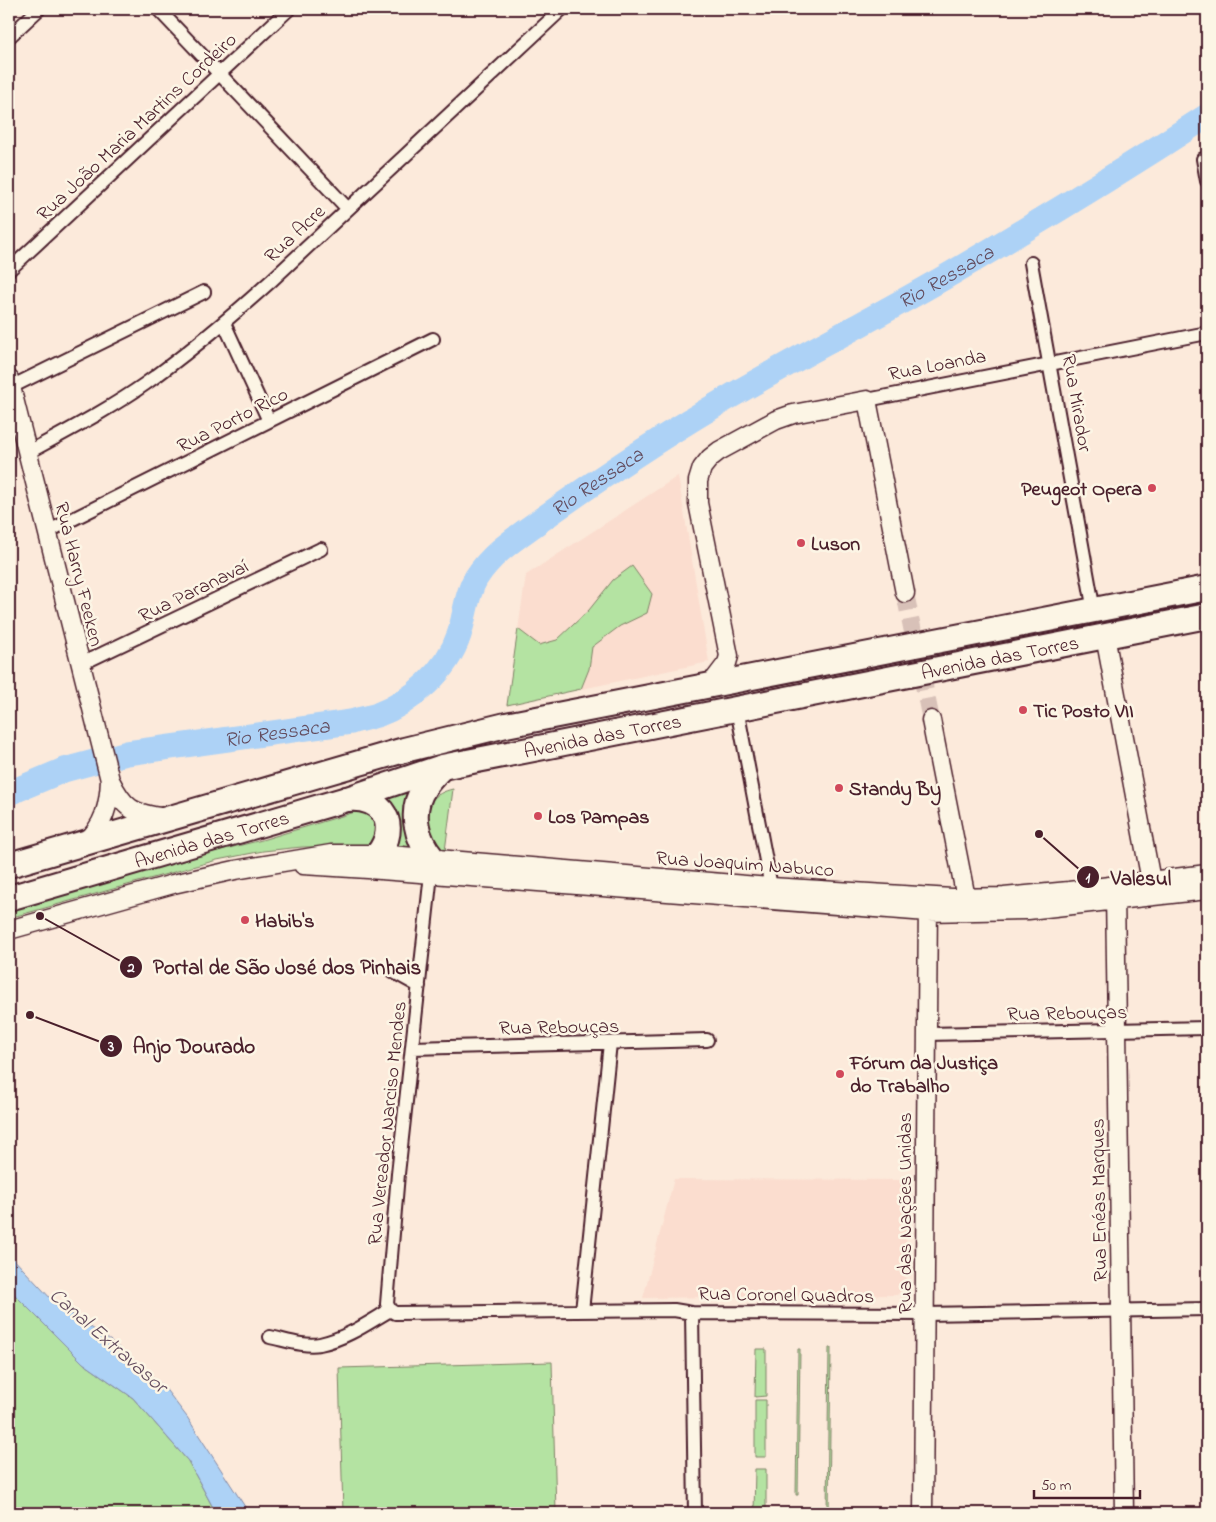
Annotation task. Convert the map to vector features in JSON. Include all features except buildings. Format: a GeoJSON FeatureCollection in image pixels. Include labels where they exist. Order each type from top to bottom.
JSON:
{"type":"FeatureCollection","features":[{"type":"Feature","properties":{"kind":"highway","name":"Avenida das Torres"},"geometry":{"type":"LineString","coordinates":[[9,865],[165,818],[456,737],[554,715],[1207,588]]}},
{"type":"Feature","properties":{"kind":"highway","name":"Avenida das Torres"},"geometry":{"type":"LineString","coordinates":[[9,898],[347,799],[442,767],[1207,616]]}},
{"type":"Feature","properties":{"kind":"highway"},"geometry":{"type":"LineString","coordinates":[[432,866],[419,838],[416,826],[416,812],[418,800],[424,788],[442,767]]}},
{"type":"Feature","properties":{"kind":"highway"},"geometry":{"type":"LineString","coordinates":[[347,799],[369,800],[378,806],[384,814],[388,825],[388,835],[377,862]]}},
{"type":"Feature","properties":{"kind":"main road","name":"Rua Harry Feeken"},"geometry":{"type":"LineString","coordinates":[[10,383],[109,777],[117,795],[128,808],[136,813],[165,818]]}},
{"type":"Feature","properties":{"kind":"main road","name":"Rua Loanda"},"geometry":{"type":"LineString","coordinates":[[711,684],[727,663],[729,656],[698,503],[698,481],[702,468],[719,450],[776,420],[809,410],[867,400]]}},
{"type":"Feature","properties":{"kind":"main road"},"geometry":{"type":"LineString","coordinates":[[867,400],[905,593]]}},
{"type":"Feature","properties":{"kind":"main road"},"geometry":{"type":"LineString","coordinates":[[1105,636],[1151,882]]}},
{"type":"Feature","properties":{"kind":"main road"},"geometry":{"type":"LineString","coordinates":[[931,720],[966,898]]}},
{"type":"Feature","properties":{"kind":"main road","name":"Rua Harry Feeken"},"geometry":{"type":"LineString","coordinates":[[84,843],[97,830],[105,815],[108,805],[109,777]]}},
{"type":"Feature","properties":{"kind":"main road","name":"Rua Joaquim Nabuco"},"geometry":{"type":"LineString","coordinates":[[9,930],[206,876],[331,854],[377,862],[928,905],[1028,910],[1115,894],[1151,882],[1207,874]]}},
{"type":"Feature","properties":{"kind":"main road","name":"Rua Joaquim Nabuco"},"geometry":{"type":"LineString","coordinates":[[432,866],[771,886],[928,905],[966,898],[1207,890]]}},
{"type":"Feature","properties":{"kind":"main road","name":"Rua Enéas Marques"},"geometry":{"type":"LineString","coordinates":[[1115,894],[1124,1513]]}},
{"type":"Feature","properties":{"kind":"main road","name":"Rua das Nações Unidas"},"geometry":{"type":"LineString","coordinates":[[923,1513],[928,905]]}},
{"type":"Feature","properties":{"kind":"street"},"geometry":{"type":"LineString","coordinates":[[9,37],[39,9]]}},
{"type":"Feature","properties":{"kind":"street"},"geometry":{"type":"LineString","coordinates":[[158,9],[348,209]]}},
{"type":"Feature","properties":{"kind":"street","name":"Rua João Maria Martins Cordeiro"},"geometry":{"type":"LineString","coordinates":[[9,270],[289,9]]}},
{"type":"Feature","properties":{"kind":"street","name":"Rua Acre"},"geometry":{"type":"LineString","coordinates":[[28,453],[145,384],[224,323],[562,9]]}},
{"type":"Feature","properties":{"kind":"street"},"geometry":{"type":"LineString","coordinates":[[1203,159],[1207,181]]}},
{"type":"Feature","properties":{"kind":"street","name":"Rua Mirador"},"geometry":{"type":"LineString","coordinates":[[1031,263],[1094,611]]}},
{"type":"Feature","properties":{"kind":"street"},"geometry":{"type":"LineString","coordinates":[[10,383],[204,292]]}},
{"type":"Feature","properties":{"kind":"street"},"geometry":{"type":"LineString","coordinates":[[224,323],[269,421]]}},
{"type":"Feature","properties":{"kind":"street","name":"Rua Loanda"},"geometry":{"type":"LineString","coordinates":[[867,400],[1207,333]]}},
{"type":"Feature","properties":{"kind":"street","name":"Rua Porto Rico"},"geometry":{"type":"LineString","coordinates":[[48,532],[433,338]]}},
{"type":"Feature","properties":{"kind":"street","name":"Rua Paranavaí"},"geometry":{"type":"LineString","coordinates":[[81,664],[321,549]]}},
{"type":"Feature","properties":{"kind":"street"},"geometry":{"type":"LineString","coordinates":[[737,709],[771,886]]}},
{"type":"Feature","properties":{"kind":"street","name":"Rua Vereador Narciso Mendes"},"geometry":{"type":"LineString","coordinates":[[392,1312],[387,1304],[432,866]]}},
{"type":"Feature","properties":{"kind":"street"},"geometry":{"type":"LineString","coordinates":[[392,970],[419,986]]}},
{"type":"Feature","properties":{"kind":"street","name":"Rua Rebouças"},"geometry":{"type":"LineString","coordinates":[[927,1034],[1207,1028]]}},
{"type":"Feature","properties":{"kind":"street","name":"Rua Rebouças"},"geometry":{"type":"LineString","coordinates":[[412,1048],[707,1040]]}},
{"type":"Feature","properties":{"kind":"street"},"geometry":{"type":"LineString","coordinates":[[582,1311],[610,1043]]}},
{"type":"Feature","properties":{"kind":"street","name":"Rua Coronel Quadros"},"geometry":{"type":"LineString","coordinates":[[392,1312],[674,1310],[692,1313],[925,1314],[1207,1309]]}},
{"type":"Feature","properties":{"kind":"street"},"geometry":{"type":"LineString","coordinates":[[270,1337],[294,1343],[319,1344],[354,1332],[392,1312]]}},
{"type":"Feature","properties":{"kind":"street"},"geometry":{"type":"LineString","coordinates":[[692,1313],[695,1513]]}},
{"type":"Feature","properties":{"kind":"shaded area"},"geometry":{"type":"Polygon","coordinates":[[[678,476],[709,662],[507,705],[526,575],[678,476]]]}},
{"type":"Feature","properties":{"kind":"shaded area"},"geometry":{"type":"Polygon","coordinates":[[[674,1179],[906,1180],[906,1286],[897,1295],[643,1298],[674,1179]]]}},
{"type":"Feature","properties":{"kind":"green space"},"geometry":{"type":"Polygon","coordinates":[[[632,566],[652,594],[647,613],[620,626],[592,647],[589,669],[581,689],[507,705],[518,629],[539,645],[557,640],[589,610],[613,580],[632,566]]]}},
{"type":"Feature","properties":{"kind":"green space"},"geometry":{"type":"Polygon","coordinates":[[[423,781],[418,849],[391,847],[395,814],[390,802],[377,796],[423,781]]]}},
{"type":"Feature","properties":{"kind":"green space"},"geometry":{"type":"Polygon","coordinates":[[[453,789],[445,851],[433,843],[427,835],[426,811],[435,797],[440,793],[453,789]]]}},
{"type":"Feature","properties":{"kind":"green space"},"geometry":{"type":"Polygon","coordinates":[[[355,812],[369,814],[375,823],[375,837],[366,846],[302,847],[263,851],[217,860],[9,918],[9,909],[134,871],[262,840],[355,812]]]}},
{"type":"Feature","properties":{"kind":"green space"},"geometry":{"type":"Polygon","coordinates":[[[9,1289],[83,1363],[133,1398],[188,1461],[216,1513],[9,1513],[9,1289]]]}},
{"type":"Feature","properties":{"kind":"green space"},"geometry":{"type":"Polygon","coordinates":[[[829,1348],[831,1348],[829,1513],[827,1513],[829,1348]]]}},
{"type":"Feature","properties":{"kind":"green space"},"geometry":{"type":"Polygon","coordinates":[[[756,1349],[766,1349],[766,1396],[755,1397],[756,1349]]]}},
{"type":"Feature","properties":{"kind":"green space"},"geometry":{"type":"Polygon","coordinates":[[[798,1349],[800,1349],[798,1495],[796,1495],[798,1349]]]}},
{"type":"Feature","properties":{"kind":"green space"},"geometry":{"type":"Polygon","coordinates":[[[552,1362],[556,1513],[343,1513],[339,1368],[552,1362]]]}},
{"type":"Feature","properties":{"kind":"green space"},"geometry":{"type":"Polygon","coordinates":[[[755,1400],[766,1400],[766,1457],[755,1457],[755,1400]]]}},
{"type":"Feature","properties":{"kind":"green space"},"geometry":{"type":"Polygon","coordinates":[[[755,1469],[766,1469],[766,1513],[754,1513],[755,1469]]]}},
{"type":"Feature","properties":{"kind":"water","name":"Canal Extravasor"},"geometry":{"type":"Polygon","coordinates":[[[9,1254],[54,1302],[111,1341],[164,1387],[187,1417],[249,1513],[216,1513],[188,1461],[133,1398],[83,1363],[9,1289],[9,1254]]]}},
{"type":"Feature","properties":{"kind":"waterway","name":"Rio Ressaca"},"geometry":{"type":"LineString","coordinates":[[9,793],[64,770],[127,753],[351,722],[377,715],[403,702],[427,684],[446,661],[459,635],[468,598],[476,578],[501,550],[523,533],[607,474],[685,424],[738,392],[995,248],[1117,174],[1207,116]]}},
{"type":"Feature","properties":{"kind":"tunnel"},"geometry":{"type":"LineString","coordinates":[[905,593],[931,720]]}},
{"type":"Feature","properties":{"kind":"place","name":"Peugeot Opera"},"geometry":{"type":"Point","coordinates":[1152,488]}},
{"type":"Feature","properties":{"kind":"place","name":"Luson"},"geometry":{"type":"Point","coordinates":[801,543]}},
{"type":"Feature","properties":{"kind":"place","name":"Tic Posto VII"},"geometry":{"type":"Point","coordinates":[1023,710]}},
{"type":"Feature","properties":{"kind":"place","name":"Standy By"},"geometry":{"type":"Point","coordinates":[839,788]}},
{"type":"Feature","properties":{"kind":"place","name":"Los Pampas"},"geometry":{"type":"Point","coordinates":[538,816]}},
{"type":"Feature","properties":{"kind":"place","name":"Valesul"},"geometry":{"type":"Point","coordinates":[1039,834]}},
{"type":"Feature","properties":{"kind":"place","name":"Portal de São José dos Pinhais"},"geometry":{"type":"Point","coordinates":[40,916]}},
{"type":"Feature","properties":{"kind":"place","name":"Habib's"},"geometry":{"type":"Point","coordinates":[245,920]}},
{"type":"Feature","properties":{"kind":"place","name":"Anjo Dourado"},"geometry":{"type":"Point","coordinates":[30,1015]}},
{"type":"Feature","properties":{"kind":"place","name":"Fórum da Justiça do Trabalho"},"geometry":{"type":"Point","coordinates":[840,1074]}}]}
